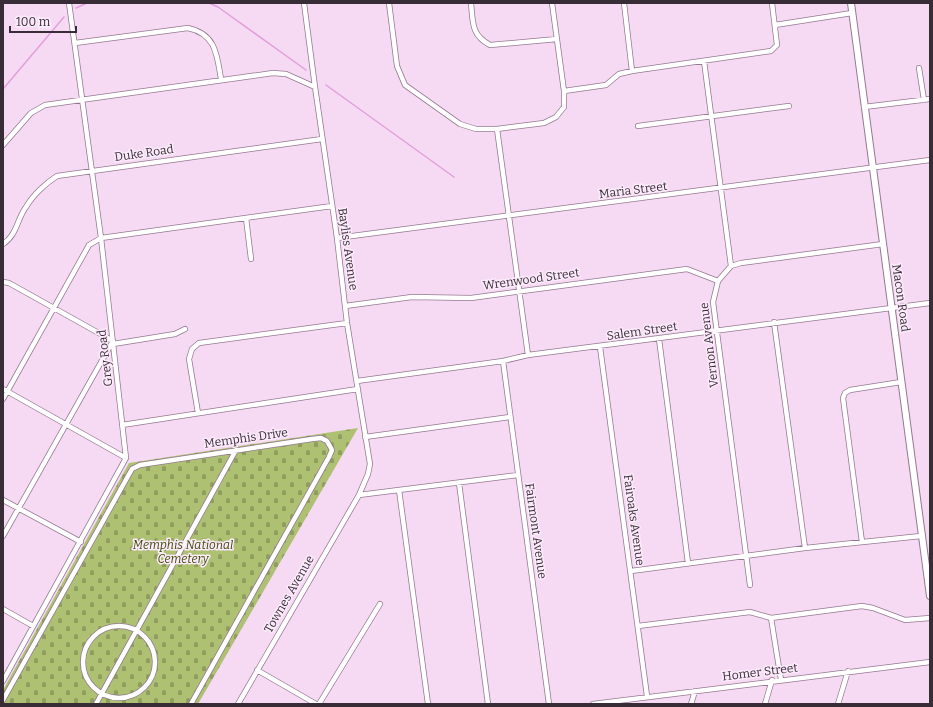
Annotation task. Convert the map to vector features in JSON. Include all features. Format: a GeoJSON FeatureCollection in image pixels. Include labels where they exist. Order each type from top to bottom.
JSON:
{"type":"FeatureCollection","features":[{"type":"Feature","properties":{"kind":"main road","name":"Macon Road"},"geometry":{"type":"LineString","coordinates":[[851,3],[930,596]]}},
{"type":"Feature","properties":{"kind":"street","name":"Grey Road"},"geometry":{"type":"LineString","coordinates":[[69,3],[101,238],[126,458]]}},
{"type":"Feature","properties":{"kind":"street","name":"Bayliss Avenue"},"geometry":{"type":"LineString","coordinates":[[304,3],[322,139],[338,238],[347,323],[369,469],[359,495]]}},
{"type":"Feature","properties":{"kind":"street"},"geometry":{"type":"LineString","coordinates":[[389,3],[397,66],[406,85],[460,124],[476,129],[497,129],[544,123],[556,117],[564,107],[564,91],[552,3]]}},
{"type":"Feature","properties":{"kind":"street"},"geometry":{"type":"LineString","coordinates":[[471,3],[475,31],[480,40],[490,45],[557,39]]}},
{"type":"Feature","properties":{"kind":"street"},"geometry":{"type":"LineString","coordinates":[[624,3],[632,71]]}},
{"type":"Feature","properties":{"kind":"street"},"geometry":{"type":"LineString","coordinates":[[564,91],[606,85],[619,74],[632,71],[771,51],[777,45],[772,3]]}},
{"type":"Feature","properties":{"kind":"street"},"geometry":{"type":"LineString","coordinates":[[775,25],[852,13]]}},
{"type":"Feature","properties":{"kind":"street"},"geometry":{"type":"LineString","coordinates":[[75,43],[188,28],[199,30],[210,39],[216,50],[221,79]]}},
{"type":"Feature","properties":{"kind":"street"},"geometry":{"type":"LineString","coordinates":[[704,61],[731,266],[741,263],[883,244]]}},
{"type":"Feature","properties":{"kind":"street"},"geometry":{"type":"LineString","coordinates":[[919,68],[924,100]]}},
{"type":"Feature","properties":{"kind":"street"},"geometry":{"type":"LineString","coordinates":[[3,145],[31,113],[45,105],[221,79],[279,74],[297,78],[315,87]]}},
{"type":"Feature","properties":{"kind":"street"},"geometry":{"type":"LineString","coordinates":[[864,107],[930,99]]}},
{"type":"Feature","properties":{"kind":"street"},"geometry":{"type":"LineString","coordinates":[[638,126],[789,106]]}},
{"type":"Feature","properties":{"kind":"street"},"geometry":{"type":"LineString","coordinates":[[497,129],[528,355]]}},
{"type":"Feature","properties":{"kind":"street","name":"Duke Road"},"geometry":{"type":"LineString","coordinates":[[3,244],[12,237],[25,207],[49,181],[57,176],[91,170],[322,139]]}},
{"type":"Feature","properties":{"kind":"street","name":"Maria Street"},"geometry":{"type":"LineString","coordinates":[[338,238],[721,189],[930,160]]}},
{"type":"Feature","properties":{"kind":"street"},"geometry":{"type":"LineString","coordinates":[[3,399],[5,390],[54,308],[89,245],[101,238],[332,206]]}},
{"type":"Feature","properties":{"kind":"street"},"geometry":{"type":"LineString","coordinates":[[246,218],[251,259]]}},
{"type":"Feature","properties":{"kind":"street","name":"Vernon Avenue"},"geometry":{"type":"LineString","coordinates":[[731,266],[718,281],[713,302],[750,585]]}},
{"type":"Feature","properties":{"kind":"street","name":"Wrenwood Street"},"geometry":{"type":"LineString","coordinates":[[345,306],[412,297],[471,298],[519,290],[686,269],[718,281]]}},
{"type":"Feature","properties":{"kind":"street"},"geometry":{"type":"LineString","coordinates":[[3,282],[54,308],[113,343],[175,334],[184,329]]}},
{"type":"Feature","properties":{"kind":"street","name":"Salem Street"},"geometry":{"type":"LineString","coordinates":[[356,381],[503,360],[528,355],[930,303]]}},
{"type":"Feature","properties":{"kind":"street"},"geometry":{"type":"LineString","coordinates":[[774,322],[805,548]]}},
{"type":"Feature","properties":{"kind":"street"},"geometry":{"type":"LineString","coordinates":[[198,413],[189,359],[192,349],[199,343],[347,323]]}},
{"type":"Feature","properties":{"kind":"street"},"geometry":{"type":"LineString","coordinates":[[659,339],[688,563]]}},
{"type":"Feature","properties":{"kind":"street"},"geometry":{"type":"LineString","coordinates":[[3,536],[64,424],[113,343]]}},
{"type":"Feature","properties":{"kind":"street","name":"Fairoaks Avenue"},"geometry":{"type":"LineString","coordinates":[[600,346],[647,696]]}},
{"type":"Feature","properties":{"kind":"street","name":"Fairmont Avenue"},"geometry":{"type":"LineString","coordinates":[[503,360],[549,704]]}},
{"type":"Feature","properties":{"kind":"street"},"geometry":{"type":"LineString","coordinates":[[862,542],[843,403],[845,394],[856,388],[901,382]]}},
{"type":"Feature","properties":{"kind":"street"},"geometry":{"type":"LineString","coordinates":[[3,681],[126,458],[5,390]]}},
{"type":"Feature","properties":{"kind":"street"},"geometry":{"type":"LineString","coordinates":[[122,425],[358,390]]}},
{"type":"Feature","properties":{"kind":"street"},"geometry":{"type":"LineString","coordinates":[[365,437],[510,418]]}},
{"type":"Feature","properties":{"kind":"street","name":"Memphis Drive"},"geometry":{"type":"LineString","coordinates":[[3,700],[132,469],[140,464],[236,450],[321,438],[327,441],[332,450],[191,704]]}},
{"type":"Feature","properties":{"kind":"street"},"geometry":{"type":"LineString","coordinates":[[96,704],[236,450]]}},
{"type":"Feature","properties":{"kind":"street"},"geometry":{"type":"LineString","coordinates":[[359,495],[518,475]]}},
{"type":"Feature","properties":{"kind":"street"},"geometry":{"type":"LineString","coordinates":[[459,482],[488,704]]}},
{"type":"Feature","properties":{"kind":"street"},"geometry":{"type":"LineString","coordinates":[[399,490],[428,704]]}},
{"type":"Feature","properties":{"kind":"street","name":"Townes Avenue"},"geometry":{"type":"LineString","coordinates":[[238,704],[359,495]]}},
{"type":"Feature","properties":{"kind":"street"},"geometry":{"type":"LineString","coordinates":[[3,500],[81,542]]}},
{"type":"Feature","properties":{"kind":"street"},"geometry":{"type":"LineString","coordinates":[[631,570],[805,548],[921,536]]}},
{"type":"Feature","properties":{"kind":"street"},"geometry":{"type":"LineString","coordinates":[[319,704],[380,604]]}},
{"type":"Feature","properties":{"kind":"street"},"geometry":{"type":"LineString","coordinates":[[638,626],[750,612],[771,618],[862,606],[873,608],[905,620],[930,618]]}},
{"type":"Feature","properties":{"kind":"street"},"geometry":{"type":"LineString","coordinates":[[3,609],[33,626]]}},
{"type":"Feature","properties":{"kind":"street"},"geometry":{"type":"LineString","coordinates":[[771,618],[781,680]]}},
{"type":"Feature","properties":{"kind":"street"},"geometry":{"type":"LineString","coordinates":[[126,626],[136,630],[146,638],[152,649],[155,661],[153,674],[142,688],[126,697],[114,697],[102,693],[93,687],[86,677],[83,666],[84,655],[88,644],[94,636],[109,628],[126,626]]}},
{"type":"Feature","properties":{"kind":"street","name":"Homer Street"},"geometry":{"type":"LineString","coordinates":[[593,704],[772,680],[930,662]]}},
{"type":"Feature","properties":{"kind":"street"},"geometry":{"type":"LineString","coordinates":[[257,670],[316,704]]}},
{"type":"Feature","properties":{"kind":"street"},"geometry":{"type":"LineString","coordinates":[[838,704],[848,671]]}},
{"type":"Feature","properties":{"kind":"street"},"geometry":{"type":"LineString","coordinates":[[765,704],[772,680]]}},
{"type":"Feature","properties":{"kind":"street"},"geometry":{"type":"LineString","coordinates":[[691,704],[695,691]]}},
{"type":"Feature","properties":{"kind":"green space","name":"Memphis National Cemetery"},"geometry":{"type":"Polygon","coordinates":[[[358,428],[198,704],[3,704],[3,690],[129,463],[358,428]]]}},
{"type":"Feature","properties":{"kind":"waterway"},"geometry":{"type":"LineString","coordinates":[[76,8],[87,3]]}},
{"type":"Feature","properties":{"kind":"waterway"},"geometry":{"type":"LineString","coordinates":[[209,3],[218,7],[306,70]]}},
{"type":"Feature","properties":{"kind":"waterway"},"geometry":{"type":"LineString","coordinates":[[3,89],[64,17]]}},
{"type":"Feature","properties":{"kind":"waterway"},"geometry":{"type":"LineString","coordinates":[[326,85],[454,177]]}}]}
